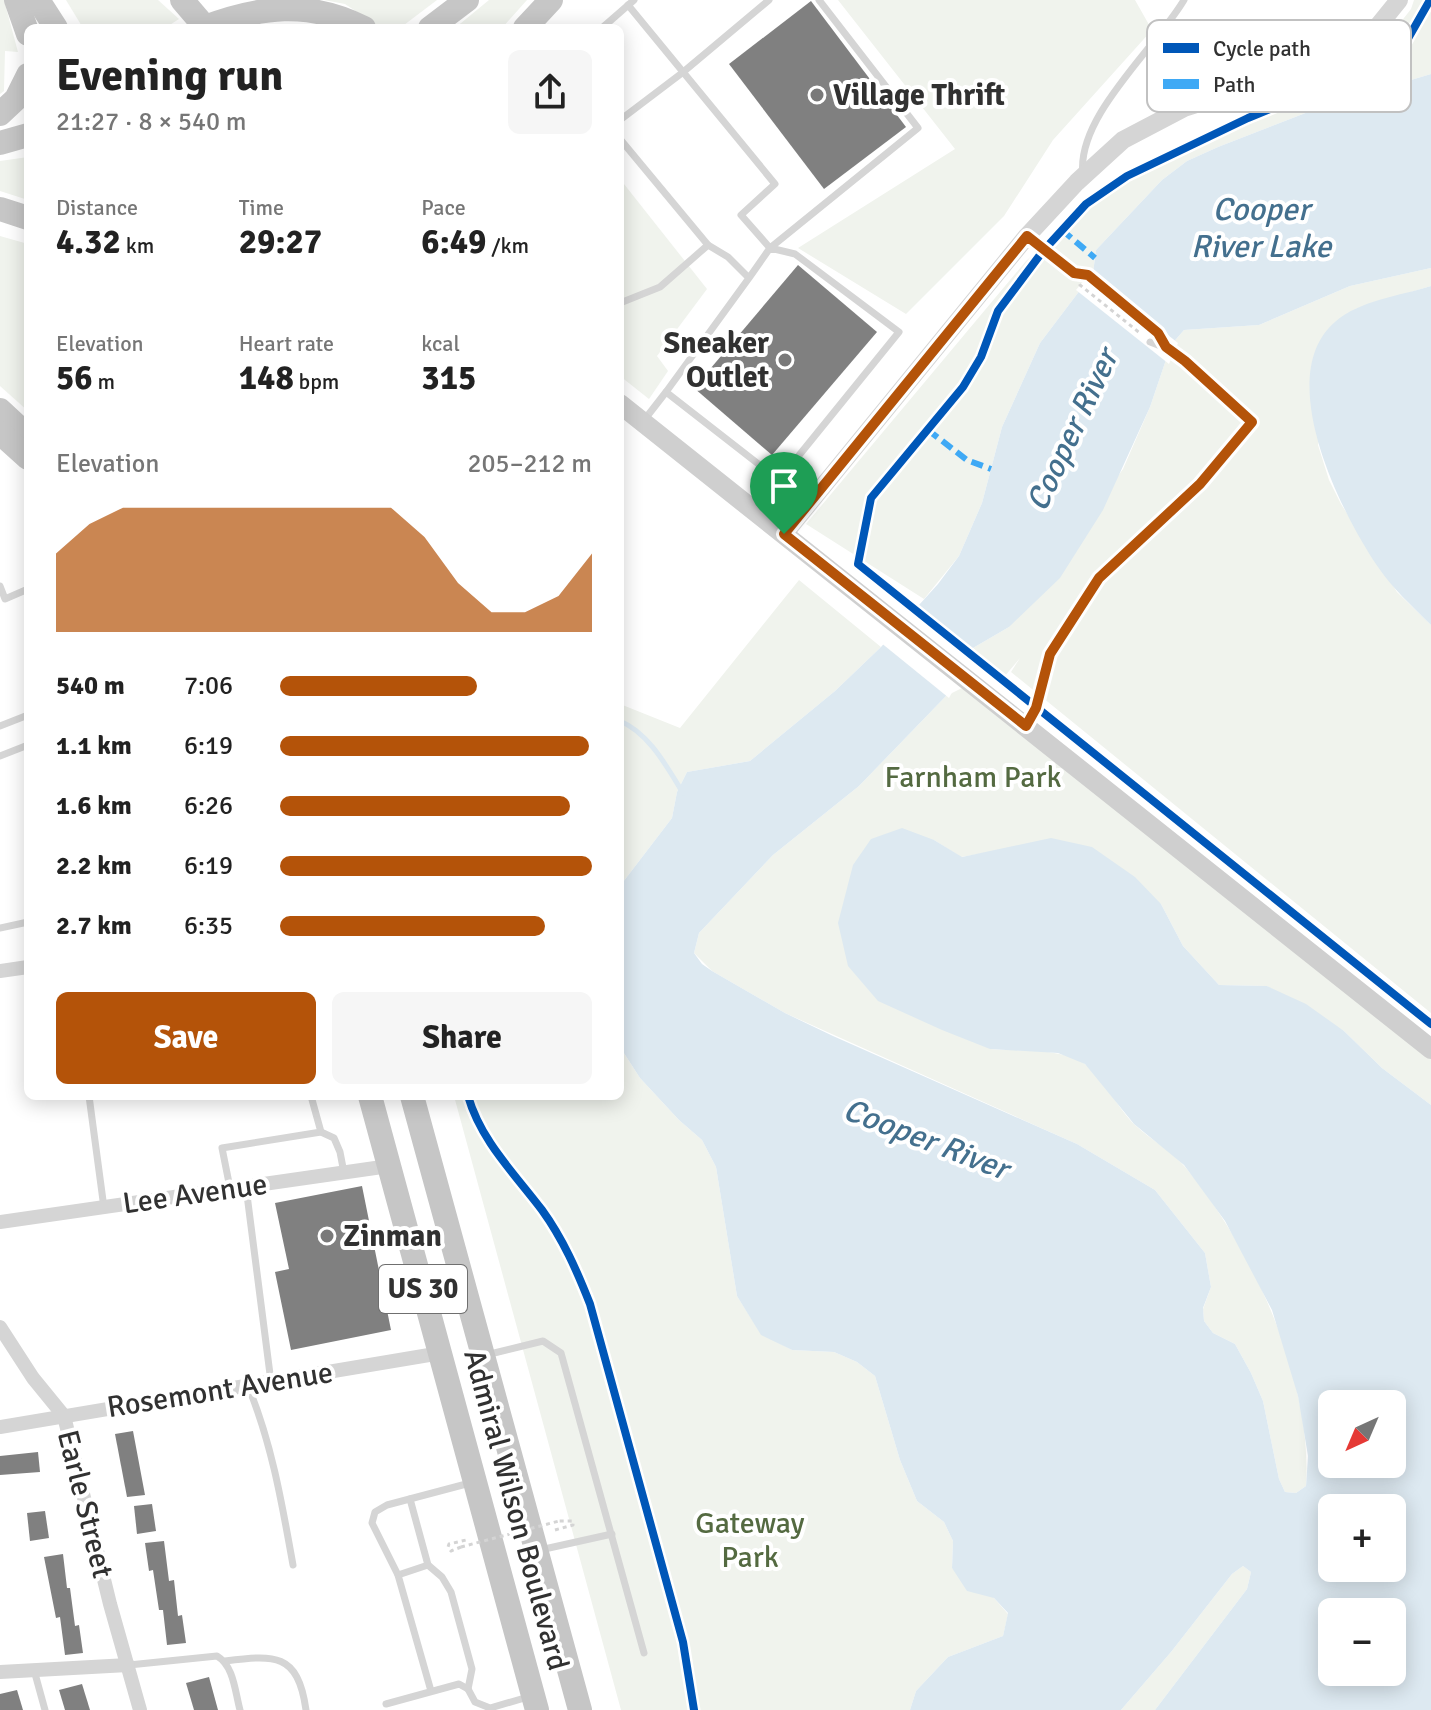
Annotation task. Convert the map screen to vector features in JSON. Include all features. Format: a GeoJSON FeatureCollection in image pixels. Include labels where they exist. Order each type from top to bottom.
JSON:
{"type":"FeatureCollection","features":[{"type":"Feature","properties":{"kind":"highway"},"geometry":{"type":"LineString","coordinates":[[16,0],[24,24]]}},
{"type":"Feature","properties":{"kind":"highway"},"geometry":{"type":"LineString","coordinates":[[38,0],[53,24]]}},
{"type":"Feature","properties":{"kind":"highway"},"geometry":{"type":"LineString","coordinates":[[182,0],[201,24]]}},
{"type":"Feature","properties":{"kind":"highway"},"geometry":{"type":"LineString","coordinates":[[200,24],[230,0]]}},
{"type":"Feature","properties":{"kind":"highway"},"geometry":{"type":"LineString","coordinates":[[435,24],[467,0]]}},
{"type":"Feature","properties":{"kind":"highway"},"geometry":{"type":"LineString","coordinates":[[529,24],[551,0]]}},
{"type":"Feature","properties":{"kind":"highway"},"geometry":{"type":"LineString","coordinates":[[214,24],[252,9],[298,4],[329,10],[356,24]]}},
{"type":"Feature","properties":{"kind":"highway"},"geometry":{"type":"LineString","coordinates":[[0,114],[16,99],[24,83]]}},
{"type":"Feature","properties":{"kind":"highway"},"geometry":{"type":"LineString","coordinates":[[0,143],[24,136]]}},
{"type":"Feature","properties":{"kind":"highway"},"geometry":{"type":"LineString","coordinates":[[0,209],[24,217]]}},
{"type":"Feature","properties":{"kind":"highway"},"geometry":{"type":"LineString","coordinates":[[0,410],[24,432]]}},
{"type":"Feature","properties":{"kind":"highway"},"geometry":{"type":"LineString","coordinates":[[0,433],[24,454]]}},
{"type":"Feature","properties":{"kind":"highway","name":"Admiral Wilson Boulevard"},"geometry":{"type":"LineString","coordinates":[[371,1100],[536,1703]]}},
{"type":"Feature","properties":{"kind":"highway","name":"Admiral Wilson Boulevard"},"geometry":{"type":"LineString","coordinates":[[413,1100],[580,1710]]}},
{"type":"Feature","properties":{"kind":"main road"},"geometry":{"type":"LineString","coordinates":[[624,407],[1431,1049]]}},
{"type":"Feature","properties":{"kind":"street"},"geometry":{"type":"LineString","coordinates":[[1383,20],[1399,0]]}},
{"type":"Feature","properties":{"kind":"street"},"geometry":{"type":"LineString","coordinates":[[784,534],[1027,236],[1083,176],[1123,140],[1176,112]]}},
{"type":"Feature","properties":{"kind":"street"},"geometry":{"type":"LineString","coordinates":[[0,971],[24,968]]}},
{"type":"Feature","properties":{"kind":"street","name":"Lee Avenue"},"geometry":{"type":"LineString","coordinates":[[0,1222],[389,1166]]}},
{"type":"Feature","properties":{"kind":"street","name":"Earle Street"},"geometry":{"type":"LineString","coordinates":[[0,1327],[25,1367],[64,1416],[110,1604],[140,1710]]}},
{"type":"Feature","properties":{"kind":"street","name":"Rosemont Avenue"},"geometry":{"type":"LineString","coordinates":[[0,1427],[441,1353]]}},
{"type":"Feature","properties":{"kind":"street"},"geometry":{"type":"LineString","coordinates":[[0,1672],[128,1665]]}},
{"type":"Feature","properties":{"kind":"lane"},"geometry":{"type":"LineString","coordinates":[[624,117],[769,0]]}},
{"type":"Feature","properties":{"kind":"lane"},"geometry":{"type":"LineString","coordinates":[[643,422],[770,248],[918,128],[819,0]]}},
{"type":"Feature","properties":{"kind":"lane"},"geometry":{"type":"LineString","coordinates":[[1171,20],[1184,0]]}},
{"type":"Feature","properties":{"kind":"lane"},"geometry":{"type":"LineString","coordinates":[[607,24],[631,3],[682,73],[775,184],[741,215],[770,248],[795,254],[899,332],[754,510]]}},
{"type":"Feature","properties":{"kind":"lane"},"geometry":{"type":"LineString","coordinates":[[1083,176],[1082,161],[1087,138],[1101,111],[1147,52]]}},
{"type":"Feature","properties":{"kind":"lane"},"geometry":{"type":"LineString","coordinates":[[624,144],[708,245],[728,257],[749,278]]}},
{"type":"Feature","properties":{"kind":"lane"},"geometry":{"type":"LineString","coordinates":[[624,301],[660,287],[708,245]]}},
{"type":"Feature","properties":{"kind":"lane"},"geometry":{"type":"LineString","coordinates":[[1026,726],[1036,708],[1050,654],[1099,578],[1200,484],[1252,422],[1166,347],[1158,333]]}},
{"type":"Feature","properties":{"kind":"lane"},"geometry":{"type":"LineString","coordinates":[[1150,342],[1166,347]]}},
{"type":"Feature","properties":{"kind":"lane"},"geometry":{"type":"LineString","coordinates":[[666,392],[779,480]]}},
{"type":"Feature","properties":{"kind":"lane"},"geometry":{"type":"LineString","coordinates":[[0,586],[5,599],[24,591]]}},
{"type":"Feature","properties":{"kind":"lane"},"geometry":{"type":"LineString","coordinates":[[0,726],[24,717]]}},
{"type":"Feature","properties":{"kind":"lane"},"geometry":{"type":"LineString","coordinates":[[0,756],[24,747]]}},
{"type":"Feature","properties":{"kind":"lane"},"geometry":{"type":"LineString","coordinates":[[0,928],[24,923]]}},
{"type":"Feature","properties":{"kind":"lane"},"geometry":{"type":"LineString","coordinates":[[90,1100],[104,1208]]}},
{"type":"Feature","properties":{"kind":"lane"},"geometry":{"type":"LineString","coordinates":[[312,1100],[321,1132]]}},
{"type":"Feature","properties":{"kind":"lane"},"geometry":{"type":"LineString","coordinates":[[271,1382],[238,1188],[222,1148],[321,1132],[334,1138],[344,1173]]}},
{"type":"Feature","properties":{"kind":"lane"},"geometry":{"type":"LineString","coordinates":[[483,1356],[543,1341],[561,1353],[644,1653]]}},
{"type":"Feature","properties":{"kind":"lane"},"geometry":{"type":"LineString","coordinates":[[248,1386],[269,1446],[293,1565]]}},
{"type":"Feature","properties":{"kind":"lane"},"geometry":{"type":"LineString","coordinates":[[431,1691],[398,1575],[372,1523],[375,1512],[387,1505],[476,1482]]}},
{"type":"Feature","properties":{"kind":"lane"},"geometry":{"type":"LineString","coordinates":[[410,1499],[428,1565],[442,1577],[451,1592],[472,1669],[468,1689]]}},
{"type":"Feature","properties":{"kind":"lane"},"geometry":{"type":"LineString","coordinates":[[536,1550],[612,1534]]}},
{"type":"Feature","properties":{"kind":"lane"},"geometry":{"type":"LineString","coordinates":[[398,1575],[428,1565]]}},
{"type":"Feature","properties":{"kind":"lane"},"geometry":{"type":"LineString","coordinates":[[128,1665],[217,1656],[225,1661],[267,1656],[284,1662],[297,1676],[306,1710]]}},
{"type":"Feature","properties":{"kind":"lane"},"geometry":{"type":"LineString","coordinates":[[225,1661],[240,1710]]}},
{"type":"Feature","properties":{"kind":"lane"},"geometry":{"type":"LineString","coordinates":[[34,1670],[45,1710]]}},
{"type":"Feature","properties":{"kind":"lane"},"geometry":{"type":"LineString","coordinates":[[386,1704],[459,1684],[468,1689],[475,1702],[490,1708],[536,1703]]}},
{"type":"Feature","properties":{"kind":"path"},"geometry":{"type":"LineString","coordinates":[[1027,236],[1074,273],[1088,275],[1158,333]]}},
{"type":"Feature","properties":{"kind":"path"},"geometry":{"type":"LineString","coordinates":[[1034,263],[1053,240]]}},
{"type":"Feature","properties":{"kind":"path"},"geometry":{"type":"LineString","coordinates":[[1074,273],[1080,285],[1150,342]]}},
{"type":"Feature","properties":{"kind":"path"},"geometry":{"type":"LineString","coordinates":[[466,1540],[449,1544],[448,1547],[451,1551],[559,1521],[573,1521],[573,1525],[555,1530]]}},
{"type":"Feature","properties":{"kind":"green space"},"geometry":{"type":"Polygon","coordinates":[[[0,0],[4,0],[18,52],[5,51],[4,91],[0,94],[0,0]]]}},
{"type":"Feature","properties":{"kind":"green space"},"geometry":{"type":"Polygon","coordinates":[[[66,0],[158,0],[179,19],[171,24],[81,24],[66,0]]]}},
{"type":"Feature","properties":{"kind":"green space"},"geometry":{"type":"Polygon","coordinates":[[[324,0],[437,0],[405,24],[375,24],[345,4],[324,0]]]}},
{"type":"Feature","properties":{"kind":"green space"},"geometry":{"type":"Polygon","coordinates":[[[489,0],[527,0],[506,24],[460,24],[489,0]]]}},
{"type":"Feature","properties":{"kind":"green space"},"geometry":{"type":"Polygon","coordinates":[[[838,0],[1135,0],[1147,21],[1147,36],[1053,140],[1004,216],[906,314],[798,248],[955,149],[838,0]]]}},
{"type":"Feature","properties":{"kind":"green space"},"geometry":{"type":"Polygon","coordinates":[[[1414,0],[1431,0],[1431,74],[1411,80],[1411,20],[1402,20],[1414,0]]]}},
{"type":"Feature","properties":{"kind":"green space"},"geometry":{"type":"Polygon","coordinates":[[[1252,112],[1308,112],[1187,161],[1162,180],[1096,250],[1093,273],[1040,343],[1002,427],[982,503],[959,556],[924,599],[806,524],[1026,261],[1120,176],[1252,112]]]}},
{"type":"Feature","properties":{"kind":"green space"},"geometry":{"type":"Polygon","coordinates":[[[24,158],[24,199],[0,191],[0,161],[24,158]]]}},
{"type":"Feature","properties":{"kind":"green space"},"geometry":{"type":"Polygon","coordinates":[[[624,184],[707,289],[657,356],[668,371],[649,399],[624,379],[624,184]]]}},
{"type":"Feature","properties":{"kind":"green space"},"geometry":{"type":"Polygon","coordinates":[[[0,236],[24,243],[24,407],[0,386],[0,236]]]}},
{"type":"Feature","properties":{"kind":"green space"},"geometry":{"type":"Polygon","coordinates":[[[1431,268],[1431,286],[1355,309],[1318,445],[1329,480],[1341,504],[1397,592],[1431,625],[1431,1013],[1011,672],[1020,658],[1004,677],[973,648],[1009,627],[1123,469],[1150,407],[1171,345],[1184,330],[1259,325],[1350,286],[1431,268]]]}},
{"type":"Feature","properties":{"kind":"green space"},"geometry":{"type":"Polygon","coordinates":[[[799,580],[881,647],[835,691],[750,761],[687,772],[677,792],[672,818],[624,881],[624,706],[680,728],[799,580]]]}},
{"type":"Feature","properties":{"kind":"green space","name":"Farnham Park"},"geometry":{"type":"Polygon","coordinates":[[[972,683],[1431,1049],[1431,1105],[1382,1068],[1344,1031],[1267,986],[1219,985],[1183,946],[1161,904],[990,852],[961,857],[934,840],[990,1049],[1065,1055],[1085,1064],[1135,1125],[1186,1168],[1234,1237],[1274,1318],[1300,1403],[1306,1445],[1306,1486],[1296,1493],[1285,1492],[1279,1479],[1263,1401],[1251,1373],[1235,1344],[1213,1333],[1204,1321],[1203,1309],[1211,1287],[1205,1253],[1155,1190],[1077,1144],[785,1013],[712,971],[694,953],[699,933],[773,855],[859,786],[946,696],[972,683]]]}},
{"type":"Feature","properties":{"kind":"green space","name":"Gateway Park"},"geometry":{"type":"Polygon","coordinates":[[[624,1053],[640,1078],[702,1140],[716,1167],[737,1296],[761,1334],[792,1350],[834,1352],[857,1362],[875,1376],[900,1460],[917,1501],[944,1522],[953,1541],[952,1568],[994,1598],[1008,1614],[1003,1636],[948,1657],[916,1691],[910,1710],[621,1710],[455,1100],[624,1100],[624,1053]]]}},
{"type":"Feature","properties":{"kind":"green space"},"geometry":{"type":"Polygon","coordinates":[[[1243,1566],[1251,1572],[1247,1589],[1155,1710],[1121,1710],[1232,1574],[1243,1566]]]}},
{"type":"Feature","properties":{"kind":"water","name":"Cooper River"},"geometry":{"type":"Polygon","coordinates":[[[1431,74],[1431,268],[1350,286],[1259,325],[1184,330],[1171,345],[1150,407],[1103,510],[1060,578],[1009,627],[973,648],[946,696],[859,786],[773,855],[699,933],[694,953],[712,971],[785,1013],[1077,1144],[1155,1190],[1205,1253],[1211,1287],[1203,1308],[1204,1321],[1213,1333],[1235,1344],[1251,1373],[1263,1401],[1279,1479],[1285,1492],[1296,1493],[1306,1486],[1308,1456],[1298,1396],[1272,1310],[1225,1221],[1184,1165],[1134,1124],[1085,1064],[1058,1053],[990,1049],[878,1001],[848,966],[838,923],[853,865],[871,839],[902,828],[934,840],[962,857],[1051,838],[1092,847],[1135,877],[1161,904],[1183,946],[1219,985],[1267,986],[1306,1004],[1344,1031],[1382,1068],[1431,1105],[1431,1710],[1155,1710],[1247,1589],[1251,1572],[1243,1566],[1232,1574],[1121,1710],[910,1710],[916,1691],[948,1657],[1003,1636],[1008,1613],[994,1598],[967,1591],[952,1568],[953,1541],[944,1522],[917,1501],[900,1460],[875,1376],[857,1362],[834,1352],[792,1350],[761,1335],[737,1296],[716,1167],[702,1140],[640,1078],[624,1053],[624,881],[672,818],[677,792],[687,772],[750,761],[835,691],[881,647],[938,584],[959,556],[982,503],[1002,427],[1040,343],[1093,273],[1096,250],[1162,180],[1187,161],[1308,112],[1411,112],[1411,80],[1431,74]]]}},
{"type":"Feature","properties":{"kind":"water","name":"Cooper River Lake"},"geometry":{"type":"Polygon","coordinates":[[[1431,286],[1431,625],[1384,575],[1347,514],[1319,444],[1311,409],[1310,375],[1317,346],[1335,322],[1356,308],[1431,286]]]}},
{"type":"Feature","properties":{"kind":"pier"},"geometry":{"type":"Polygon","coordinates":[[[1090,273],[1178,343],[1169,364],[1076,290],[1090,273]]]}},
{"type":"Feature","properties":{"kind":"pier"},"geometry":{"type":"Polygon","coordinates":[[[912,606],[973,654],[949,698],[880,642],[912,606]]]}},
{"type":"Feature","properties":{"kind":"building","name":"Village Thrift"},"geometry":{"type":"Polygon","coordinates":[[[811,1],[906,127],[824,189],[729,64],[811,1]]]}},
{"type":"Feature","properties":{"kind":"building","name":"Sneaker Outlet"},"geometry":{"type":"Polygon","coordinates":[[[798,265],[877,332],[772,455],[694,388],[798,265]]]}},
{"type":"Feature","properties":{"kind":"building","name":"Zinman"},"geometry":{"type":"Polygon","coordinates":[[[362,1186],[391,1330],[291,1350],[275,1272],[289,1269],[275,1203],[362,1186]]]}},
{"type":"Feature","properties":{"kind":"building"},"geometry":{"type":"Polygon","coordinates":[[[133,1431],[145,1495],[127,1497],[115,1434],[133,1431]]]}},
{"type":"Feature","properties":{"kind":"building"},"geometry":{"type":"Polygon","coordinates":[[[38,1452],[40,1472],[0,1475],[0,1456],[38,1452]]]}},
{"type":"Feature","properties":{"kind":"building"},"geometry":{"type":"Polygon","coordinates":[[[152,1504],[156,1531],[137,1534],[134,1506],[152,1504]]]}},
{"type":"Feature","properties":{"kind":"building"},"geometry":{"type":"Polygon","coordinates":[[[45,1511],[49,1538],[30,1541],[27,1513],[45,1511]]]}},
{"type":"Feature","properties":{"kind":"building"},"geometry":{"type":"Polygon","coordinates":[[[164,1541],[169,1581],[174,1580],[178,1616],[182,1615],[186,1643],[167,1645],[163,1610],[159,1610],[153,1570],[149,1571],[145,1543],[164,1541]]]}},
{"type":"Feature","properties":{"kind":"building"},"geometry":{"type":"Polygon","coordinates":[[[63,1554],[67,1588],[70,1588],[75,1626],[79,1625],[83,1653],[65,1655],[60,1617],[56,1618],[44,1557],[63,1554]]]}},
{"type":"Feature","properties":{"kind":"building"},"geometry":{"type":"Polygon","coordinates":[[[209,1677],[218,1710],[194,1710],[186,1683],[209,1677]]]}},
{"type":"Feature","properties":{"kind":"building"},"geometry":{"type":"Polygon","coordinates":[[[82,1684],[90,1710],[65,1710],[59,1690],[82,1684]]]}},
{"type":"Feature","properties":{"kind":"building"},"geometry":{"type":"Polygon","coordinates":[[[17,1690],[23,1710],[0,1710],[0,1694],[17,1690]]]}},
{"type":"Feature","properties":{"kind":"waterway"},"geometry":{"type":"LineString","coordinates":[[624,723],[648,742],[683,793]]}},
{"type":"Feature","properties":{"kind":"marked path"},"geometry":{"type":"LineString","coordinates":[[1062,230],[1095,258]]}},
{"type":"Feature","properties":{"kind":"marked path"},"geometry":{"type":"LineString","coordinates":[[928,430],[967,460],[991,469]]}},
{"type":"Feature","properties":{"kind":"cycle path"},"geometry":{"type":"LineString","coordinates":[[1411,33],[1430,0]]}},
{"type":"Feature","properties":{"kind":"cycle path"},"geometry":{"type":"LineString","coordinates":[[1263,112],[1127,176],[1086,204],[1043,251],[998,311],[981,357],[963,387],[871,498],[858,564],[1431,1024]]}},
{"type":"Feature","properties":{"kind":"cycle path"},"geometry":{"type":"LineString","coordinates":[[470,1100],[490,1142],[557,1232],[590,1304],[683,1642],[694,1710]]}},
{"type":"Feature","properties":{"kind":"place","name":"Village Thrift"},"geometry":{"type":"Point","coordinates":[817,95]}},
{"type":"Feature","properties":{"kind":"place","name":"Sneaker Outlet"},"geometry":{"type":"Point","coordinates":[785,360]}},
{"type":"Feature","properties":{"kind":"place","name":"Zinman"},"geometry":{"type":"Point","coordinates":[327,1236]}},
{"type":"Feature","properties":{"kind":"route"},"geometry":{"type":"LineString","coordinates":[[1027,236],[1074,273],[1088,275],[1158,333],[1166,347],[1252,422],[1200,484],[1099,578],[1050,654],[1036,708],[1026,726],[784,534],[1027,236]]}}]}
